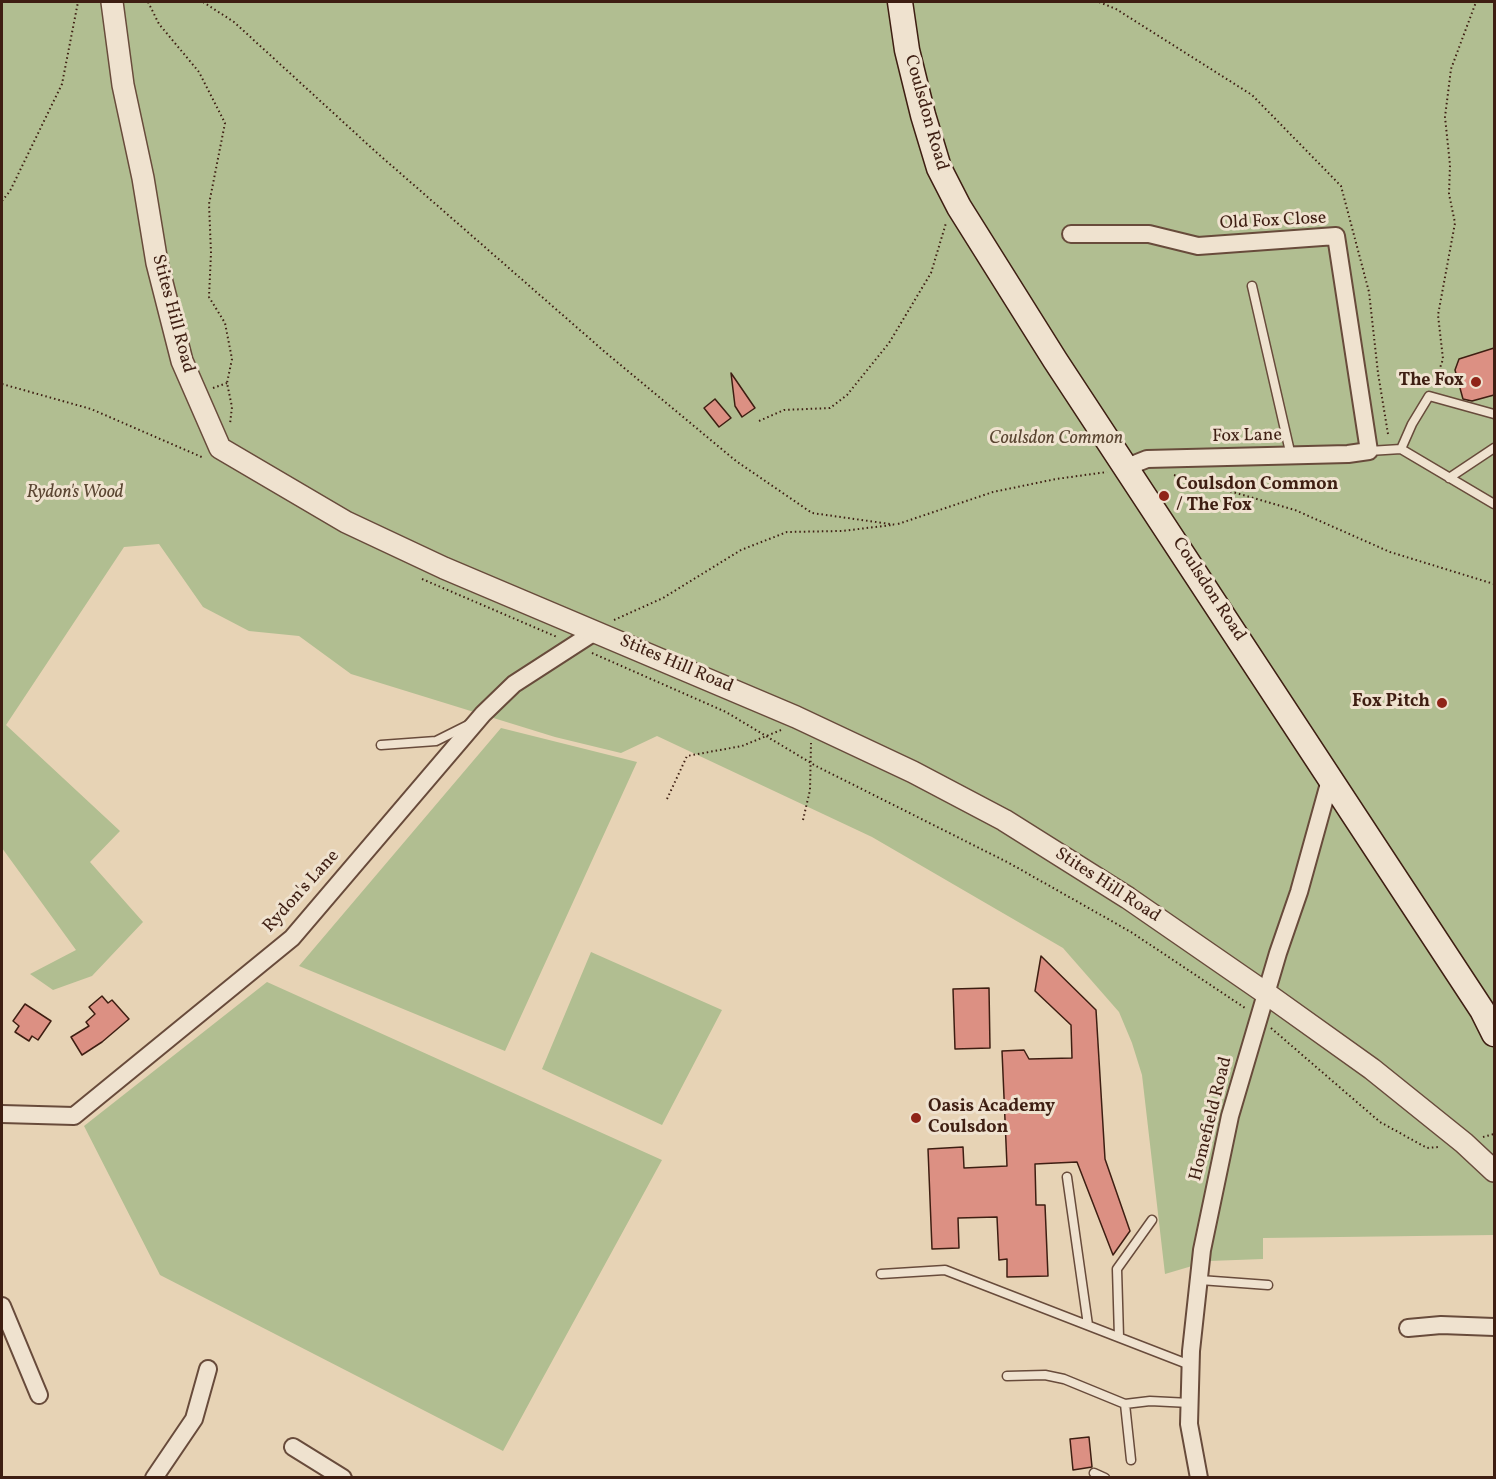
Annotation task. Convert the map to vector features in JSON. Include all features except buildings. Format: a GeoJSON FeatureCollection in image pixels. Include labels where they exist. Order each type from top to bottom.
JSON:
{"type":"FeatureCollection","features":[{"type":"Feature","properties":{"kind":"main road","name":"Coulsdon Road"},"geometry":{"type":"LineString","coordinates":[[900,2],[907,50],[923,115],[939,168],[958,207],[1055,360],[1482,1010],[1494,1034]]}},
{"type":"Feature","properties":{"kind":"street","name":"Stites Hill Road"},"geometry":{"type":"LineString","coordinates":[[112,2],[123,86],[143,178],[157,263],[182,362],[220,448],[346,522],[454,573],[796,717],[940,786],[1004,820],[1128,898],[1372,1069],[1464,1143],[1494,1171]]}},
{"type":"Feature","properties":{"kind":"street","name":"Old Fox Close"},"geometry":{"type":"LineString","coordinates":[[1071,234],[1149,234],[1198,246],[1336,236],[1369,451]]}},
{"type":"Feature","properties":{"kind":"street","name":"Fox Lane"},"geometry":{"type":"LineString","coordinates":[[1127,467],[1147,459],[1291,456],[1369,451]]}},
{"type":"Feature","properties":{"kind":"street","name":"Rydon's Lane"},"geometry":{"type":"LineString","coordinates":[[2,1114],[74,1116],[292,938],[480,718],[514,684],[596,631]]}},
{"type":"Feature","properties":{"kind":"street","name":"Homefield Road"},"geometry":{"type":"LineString","coordinates":[[1199,1478],[1189,1424],[1190,1365],[1202,1250],[1230,1116],[1278,953],[1299,892],[1330,780]]}},
{"type":"Feature","properties":{"kind":"street"},"geometry":{"type":"LineString","coordinates":[[2,1306],[39,1395]]}},
{"type":"Feature","properties":{"kind":"street"},"geometry":{"type":"LineString","coordinates":[[1408,1327],[1441,1325],[1494,1327]]}},
{"type":"Feature","properties":{"kind":"street"},"geometry":{"type":"LineString","coordinates":[[154,1478],[194,1419],[208,1369]]}},
{"type":"Feature","properties":{"kind":"street"},"geometry":{"type":"LineString","coordinates":[[293,1447],[340,1477]]}},
{"type":"Feature","properties":{"kind":"lane"},"geometry":{"type":"LineString","coordinates":[[1252,286],[1291,456]]}},
{"type":"Feature","properties":{"kind":"lane"},"geometry":{"type":"LineString","coordinates":[[1401,449],[1412,424],[1429,396],[1494,414]]}},
{"type":"Feature","properties":{"kind":"lane"},"geometry":{"type":"LineString","coordinates":[[1449,478],[1494,448]]}},
{"type":"Feature","properties":{"kind":"lane"},"geometry":{"type":"LineString","coordinates":[[1369,451],[1401,449],[1494,504]]}},
{"type":"Feature","properties":{"kind":"lane"},"geometry":{"type":"LineString","coordinates":[[381,745],[436,741],[480,718]]}},
{"type":"Feature","properties":{"kind":"lane"},"geometry":{"type":"LineString","coordinates":[[1067,1177],[1088,1325]]}},
{"type":"Feature","properties":{"kind":"lane"},"geometry":{"type":"LineString","coordinates":[[1119,1337],[1117,1269],[1152,1220]]}},
{"type":"Feature","properties":{"kind":"lane"},"geometry":{"type":"LineString","coordinates":[[881,1274],[945,1270],[1190,1365]]}},
{"type":"Feature","properties":{"kind":"lane"},"geometry":{"type":"LineString","coordinates":[[1200,1280],[1269,1285]]}},
{"type":"Feature","properties":{"kind":"lane"},"geometry":{"type":"LineString","coordinates":[[1007,1376],[1045,1375],[1064,1379],[1125,1404],[1150,1401],[1190,1403]]}},
{"type":"Feature","properties":{"kind":"lane"},"geometry":{"type":"LineString","coordinates":[[1125,1404],[1131,1460]]}},
{"type":"Feature","properties":{"kind":"lane"},"geometry":{"type":"LineString","coordinates":[[1094,1473],[1105,1478]]}},
{"type":"Feature","properties":{"kind":"path"},"geometry":{"type":"LineString","coordinates":[[2,201],[10,191],[62,84],[78,2]]}},
{"type":"Feature","properties":{"kind":"path"},"geometry":{"type":"LineString","coordinates":[[148,2],[159,24],[199,72],[225,123],[208,204],[211,253],[209,297],[225,323],[232,359],[228,383],[232,407],[229,428]]}},
{"type":"Feature","properties":{"kind":"path"},"geometry":{"type":"LineString","coordinates":[[203,2],[234,22],[376,152],[596,344],[736,461],[812,513],[897,525]]}},
{"type":"Feature","properties":{"kind":"path"},"geometry":{"type":"LineString","coordinates":[[1099,2],[1116,9],[1252,95],[1341,186],[1369,292],[1378,373],[1388,434]]}},
{"type":"Feature","properties":{"kind":"path"},"geometry":{"type":"LineString","coordinates":[[1439,371],[1443,359],[1438,315],[1455,223],[1449,194],[1450,165],[1446,117],[1451,69],[1476,2]]}},
{"type":"Feature","properties":{"kind":"path"},"geometry":{"type":"LineString","coordinates":[[759,421],[784,410],[830,408],[847,395],[889,343],[932,273],[942,233],[950,214],[958,207]]}},
{"type":"Feature","properties":{"kind":"path"},"geometry":{"type":"LineString","coordinates":[[596,631],[625,613],[663,598],[741,550],[787,532],[842,531],[897,525],[993,492],[1127,467]]}},
{"type":"Feature","properties":{"kind":"path"},"geometry":{"type":"LineString","coordinates":[[1168,473],[1295,510],[1390,552],[1494,584]]}},
{"type":"Feature","properties":{"kind":"path"},"geometry":{"type":"LineString","coordinates":[[575,645],[726,712],[809,761],[1009,863],[1131,932],[1260,1018],[1380,1122],[1427,1148],[1464,1143],[1494,1134]]}},
{"type":"Feature","properties":{"kind":"path"},"geometry":{"type":"LineString","coordinates":[[667,799],[687,756],[716,752],[766,736],[782,730],[796,717]]}},
{"type":"Feature","properties":{"kind":"path"},"geometry":{"type":"LineString","coordinates":[[803,820],[810,790],[811,742],[818,727]]}},
{"type":"Feature","properties":{"kind":"green space","name":"Coulsdon Common"},"geometry":{"type":"Polygon","coordinates":[[[2,2],[1494,2],[1494,1235],[1263,1238],[1263,1259],[1209,1261],[1165,1274],[1142,1075],[1132,1043],[1119,1012],[1063,948],[872,837],[657,736],[621,753],[555,737],[351,674],[299,636],[249,631],[203,607],[159,544],[124,547],[6,725],[120,831],[90,862],[143,922],[92,976],[53,990],[30,974],[76,950],[2,848],[2,2]]]}},
{"type":"Feature","properties":{"kind":"green space"},"geometry":{"type":"Polygon","coordinates":[[[501,728],[637,762],[505,1051],[299,966],[501,728]]]}},
{"type":"Feature","properties":{"kind":"green space"},"geometry":{"type":"Polygon","coordinates":[[[591,952],[722,1010],[662,1125],[542,1069],[591,952]]]}},
{"type":"Feature","properties":{"kind":"green space"},"geometry":{"type":"Polygon","coordinates":[[[267,982],[662,1160],[503,1451],[160,1275],[84,1126],[267,982]]]}},
{"type":"Feature","properties":{"kind":"place","name":"The Fox"},"geometry":{"type":"Point","coordinates":[1476,382]}},
{"type":"Feature","properties":{"kind":"place","name":"Coulsdon Common / The Fox"},"geometry":{"type":"Point","coordinates":[1164,496]}},
{"type":"Feature","properties":{"kind":"place","name":"Fox Pitch"},"geometry":{"type":"Point","coordinates":[1442,703]}},
{"type":"Feature","properties":{"kind":"place","name":"Oasis Academy Coulsdon"},"geometry":{"type":"Point","coordinates":[916,1118]}},
{"type":"Feature","properties":{"kind":"park label","name":"Rydon's Wood"},"geometry":{"type":"Point","coordinates":[75,494]}}]}
